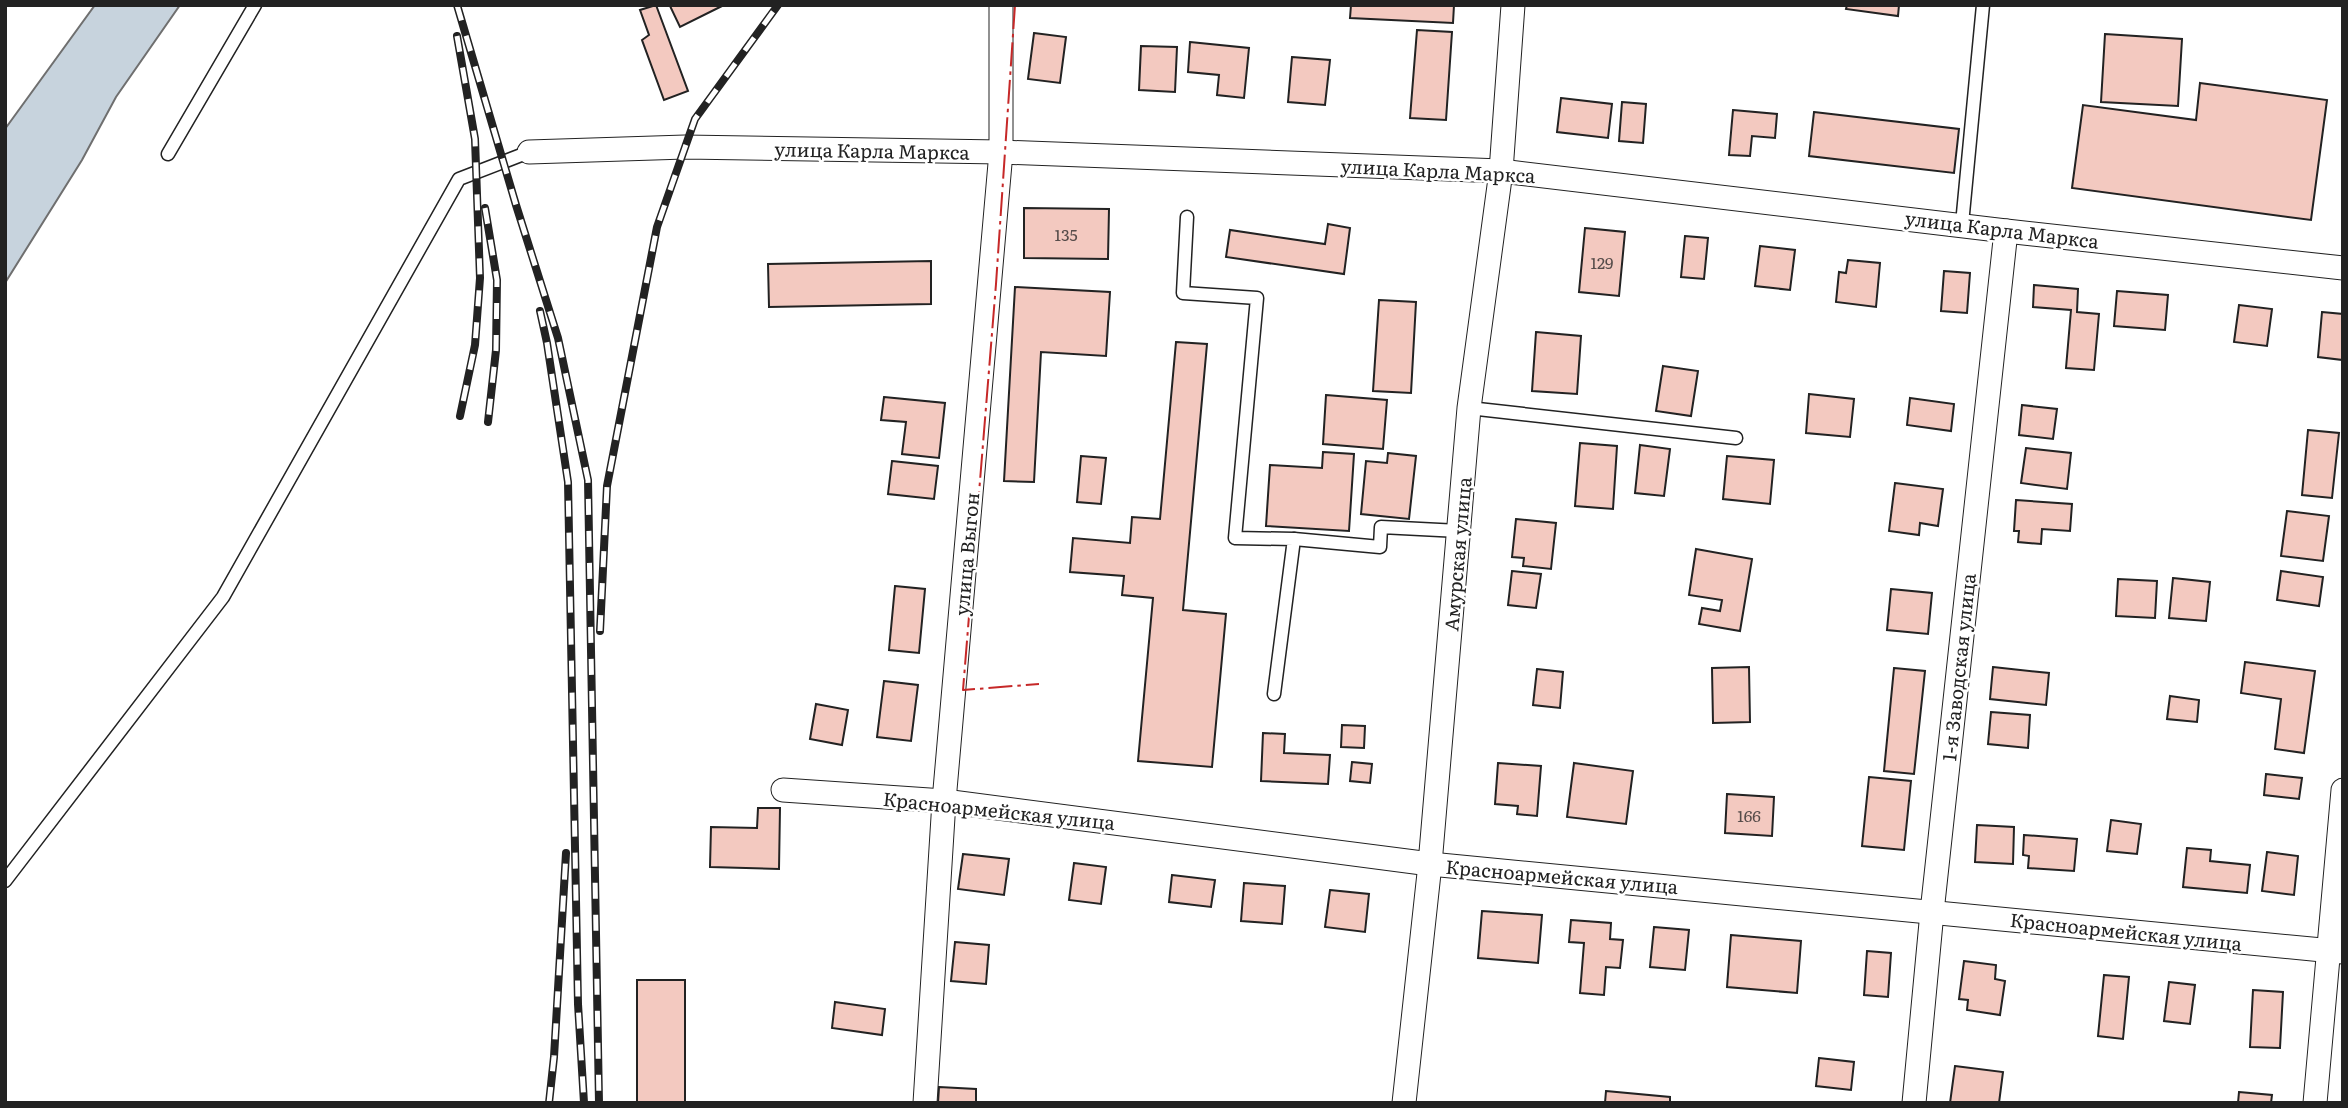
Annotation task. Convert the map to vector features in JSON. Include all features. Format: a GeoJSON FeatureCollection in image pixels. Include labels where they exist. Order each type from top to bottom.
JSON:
{"type":"FeatureCollection","features":[{"type":"Feature","properties":{"kind":"street","name":"улица Выгон"},"geometry":{"type":"LineString","coordinates":[[925,1103],[943,801],[1001,152],[1001,5]]}},
{"type":"Feature","properties":{"kind":"street","name":"Амурская улица"},"geometry":{"type":"LineString","coordinates":[[1404,1103],[1430,864],[1469,408],[1502,171],[1513,5]]}},
{"type":"Feature","properties":{"kind":"street","name":"улица Карла Маркса"},"geometry":{"type":"LineString","coordinates":[[529,152],[685,147],[1001,152],[1502,171],[2343,268]]}},
{"type":"Feature","properties":{"kind":"street","name":"1-я Заводская улица"},"geometry":{"type":"LineString","coordinates":[[1914,1103],[1932,912],[2006,231]]}},
{"type":"Feature","properties":{"kind":"street","name":"Красноармейская улица"},"geometry":{"type":"LineString","coordinates":[[783,790],[943,801],[1430,864],[2335,951]]}},
{"type":"Feature","properties":{"kind":"street"},"geometry":{"type":"LineString","coordinates":[[2315,1103],[2335,951],[2343,790]]}},
{"type":"Feature","properties":{"kind":"lane"},"geometry":{"type":"LineString","coordinates":[[168,154],[255,5]]}},
{"type":"Feature","properties":{"kind":"lane"},"geometry":{"type":"LineString","coordinates":[[1962,224],[1983,5]]}},
{"type":"Feature","properties":{"kind":"lane"},"geometry":{"type":"LineString","coordinates":[[5,881],[223,597],[459,179],[529,152]]}},
{"type":"Feature","properties":{"kind":"lane"},"geometry":{"type":"LineString","coordinates":[[1186,217],[1183,293],[1257,299],[1235,538],[1294,539],[1380,547],[1381,527],[1459,531]]}},
{"type":"Feature","properties":{"kind":"lane"},"geometry":{"type":"LineString","coordinates":[[1469,408],[1736,438]]}},
{"type":"Feature","properties":{"kind":"lane"},"geometry":{"type":"LineString","coordinates":[[1274,694],[1294,539]]}},
{"type":"Feature","properties":{"kind":"shaded area"},"geometry":{"type":"Polygon","coordinates":[[[95,5],[180,5],[116,97],[82,160],[5,283],[5,129],[95,5]]]}},
{"type":"Feature","properties":{"kind":"building"},"geometry":{"type":"Polygon","coordinates":[[[656,5],[688,91],[664,100],[642,40],[649,35],[640,10],[656,5]]]}},
{"type":"Feature","properties":{"kind":"building"},"geometry":{"type":"Polygon","coordinates":[[[672,5],[724,5],[680,27],[670,6],[672,5]]]}},
{"type":"Feature","properties":{"kind":"building"},"geometry":{"type":"Polygon","coordinates":[[[1351,5],[1454,5],[1453,23],[1350,18],[1351,5]]]}},
{"type":"Feature","properties":{"kind":"building"},"geometry":{"type":"Polygon","coordinates":[[[1847,5],[1899,5],[1898,16],[1846,9],[1847,5]]]}},
{"type":"Feature","properties":{"kind":"building"},"geometry":{"type":"Polygon","coordinates":[[[1417,30],[1452,32],[1446,120],[1410,118],[1417,30]]]}},
{"type":"Feature","properties":{"kind":"building"},"geometry":{"type":"Polygon","coordinates":[[[1034,33],[1066,37],[1060,83],[1028,79],[1034,33]]]}},
{"type":"Feature","properties":{"kind":"building"},"geometry":{"type":"Polygon","coordinates":[[[2105,34],[2182,39],[2178,106],[2101,102],[2105,34]]]}},
{"type":"Feature","properties":{"kind":"building"},"geometry":{"type":"Polygon","coordinates":[[[1190,42],[1249,48],[1244,98],[1217,95],[1219,75],[1188,72],[1190,42]]]}},
{"type":"Feature","properties":{"kind":"building"},"geometry":{"type":"Polygon","coordinates":[[[1141,46],[1177,47],[1175,92],[1139,90],[1141,46]]]}},
{"type":"Feature","properties":{"kind":"building"},"geometry":{"type":"Polygon","coordinates":[[[1292,57],[1330,60],[1325,105],[1288,102],[1292,57]]]}},
{"type":"Feature","properties":{"kind":"building"},"geometry":{"type":"Polygon","coordinates":[[[2200,83],[2327,100],[2311,220],[2072,188],[2083,105],[2196,120],[2200,83]]]}},
{"type":"Feature","properties":{"kind":"building"},"geometry":{"type":"Polygon","coordinates":[[[1561,98],[1612,104],[1608,138],[1557,132],[1561,98]]]}},
{"type":"Feature","properties":{"kind":"building"},"geometry":{"type":"Polygon","coordinates":[[[1622,102],[1646,104],[1643,143],[1619,141],[1622,102]]]}},
{"type":"Feature","properties":{"kind":"building"},"geometry":{"type":"Polygon","coordinates":[[[1733,110],[1777,114],[1775,138],[1752,136],[1750,156],[1729,155],[1733,110]]]}},
{"type":"Feature","properties":{"kind":"building"},"geometry":{"type":"Polygon","coordinates":[[[1814,112],[1959,129],[1954,173],[1809,156],[1814,112]]]}},
{"type":"Feature","properties":{"kind":"building"},"geometry":{"type":"Polygon","coordinates":[[[1024,208],[1109,209],[1108,259],[1024,258],[1024,208]]]}},
{"type":"Feature","properties":{"kind":"building"},"geometry":{"type":"Polygon","coordinates":[[[1328,224],[1350,228],[1344,274],[1226,257],[1230,230],[1325,244],[1328,224]]]}},
{"type":"Feature","properties":{"kind":"building"},"geometry":{"type":"Polygon","coordinates":[[[1585,228],[1625,232],[1619,296],[1579,292],[1585,228]]]}},
{"type":"Feature","properties":{"kind":"building"},"geometry":{"type":"Polygon","coordinates":[[[1685,236],[1708,238],[1704,279],[1681,277],[1685,236]]]}},
{"type":"Feature","properties":{"kind":"building"},"geometry":{"type":"Polygon","coordinates":[[[1760,246],[1795,250],[1790,290],[1755,286],[1760,246]]]}},
{"type":"Feature","properties":{"kind":"building"},"geometry":{"type":"Polygon","coordinates":[[[1848,260],[1880,263],[1876,307],[1836,302],[1839,272],[1846,273],[1848,260]]]}},
{"type":"Feature","properties":{"kind":"building"},"geometry":{"type":"Polygon","coordinates":[[[931,261],[931,304],[769,307],[768,264],[931,261]]]}},
{"type":"Feature","properties":{"kind":"building"},"geometry":{"type":"Polygon","coordinates":[[[1944,271],[1970,273],[1967,313],[1941,311],[1944,271]]]}},
{"type":"Feature","properties":{"kind":"building"},"geometry":{"type":"Polygon","coordinates":[[[2034,285],[2078,289],[2077,312],[2099,314],[2094,370],[2066,368],[2071,310],[2033,307],[2034,285]]]}},
{"type":"Feature","properties":{"kind":"building"},"geometry":{"type":"Polygon","coordinates":[[[1015,287],[1110,292],[1106,356],[1041,352],[1034,482],[1004,481],[1015,287]]]}},
{"type":"Feature","properties":{"kind":"building"},"geometry":{"type":"Polygon","coordinates":[[[2117,291],[2168,295],[2165,330],[2114,326],[2117,291]]]}},
{"type":"Feature","properties":{"kind":"building"},"geometry":{"type":"Polygon","coordinates":[[[1379,300],[1416,302],[1411,393],[1373,391],[1379,300]]]}},
{"type":"Feature","properties":{"kind":"building"},"geometry":{"type":"Polygon","coordinates":[[[2239,305],[2272,309],[2267,346],[2234,342],[2239,305]]]}},
{"type":"Feature","properties":{"kind":"building"},"geometry":{"type":"Polygon","coordinates":[[[2322,312],[2343,314],[2343,360],[2318,357],[2322,312]]]}},
{"type":"Feature","properties":{"kind":"building"},"geometry":{"type":"Polygon","coordinates":[[[1536,332],[1581,336],[1577,394],[1532,391],[1536,332]]]}},
{"type":"Feature","properties":{"kind":"building"},"geometry":{"type":"Polygon","coordinates":[[[1176,342],[1207,344],[1183,610],[1226,614],[1212,767],[1138,761],[1153,598],[1122,595],[1124,576],[1070,572],[1073,538],[1130,543],[1132,517],[1160,519],[1176,342]]]}},
{"type":"Feature","properties":{"kind":"building"},"geometry":{"type":"Polygon","coordinates":[[[1663,366],[1698,371],[1691,416],[1656,411],[1663,366]]]}},
{"type":"Feature","properties":{"kind":"building"},"geometry":{"type":"Polygon","coordinates":[[[1809,394],[1854,399],[1850,437],[1806,433],[1809,394]]]}},
{"type":"Feature","properties":{"kind":"building"},"geometry":{"type":"Polygon","coordinates":[[[1326,395],[1387,400],[1383,449],[1323,444],[1326,395]]]}},
{"type":"Feature","properties":{"kind":"building"},"geometry":{"type":"Polygon","coordinates":[[[884,397],[945,403],[939,458],[902,454],[906,422],[881,420],[884,397]]]}},
{"type":"Feature","properties":{"kind":"building"},"geometry":{"type":"Polygon","coordinates":[[[1910,398],[1954,404],[1951,431],[1907,425],[1910,398]]]}},
{"type":"Feature","properties":{"kind":"building"},"geometry":{"type":"Polygon","coordinates":[[[2022,405],[2057,409],[2053,439],[2019,435],[2022,405]]]}},
{"type":"Feature","properties":{"kind":"building"},"geometry":{"type":"Polygon","coordinates":[[[2308,430],[2339,433],[2332,498],[2302,495],[2308,430]]]}},
{"type":"Feature","properties":{"kind":"building"},"geometry":{"type":"Polygon","coordinates":[[[1580,443],[1617,446],[1613,509],[1575,506],[1580,443]]]}},
{"type":"Feature","properties":{"kind":"building"},"geometry":{"type":"Polygon","coordinates":[[[1640,445],[1670,449],[1664,496],[1635,493],[1640,445]]]}},
{"type":"Feature","properties":{"kind":"building"},"geometry":{"type":"Polygon","coordinates":[[[2026,448],[2071,453],[2067,489],[2021,483],[2026,448]]]}},
{"type":"Feature","properties":{"kind":"building"},"geometry":{"type":"Polygon","coordinates":[[[1323,452],[1354,454],[1349,531],[1266,526],[1270,465],[1322,468],[1323,452]]]}},
{"type":"Feature","properties":{"kind":"building"},"geometry":{"type":"Polygon","coordinates":[[[1388,453],[1416,456],[1409,519],[1361,514],[1366,461],[1387,463],[1388,453]]]}},
{"type":"Feature","properties":{"kind":"building"},"geometry":{"type":"Polygon","coordinates":[[[1081,456],[1106,458],[1101,504],[1077,502],[1081,456]]]}},
{"type":"Feature","properties":{"kind":"building"},"geometry":{"type":"Polygon","coordinates":[[[1727,456],[1774,460],[1770,504],[1723,499],[1727,456]]]}},
{"type":"Feature","properties":{"kind":"building"},"geometry":{"type":"Polygon","coordinates":[[[892,461],[938,466],[934,499],[888,494],[892,461]]]}},
{"type":"Feature","properties":{"kind":"building"},"geometry":{"type":"Polygon","coordinates":[[[1895,483],[1943,489],[1938,526],[1920,523],[1919,535],[1889,531],[1895,483]]]}},
{"type":"Feature","properties":{"kind":"building"},"geometry":{"type":"Polygon","coordinates":[[[2016,500],[2072,504],[2070,531],[2042,529],[2041,544],[2018,542],[2019,531],[2014,531],[2016,500]]]}},
{"type":"Feature","properties":{"kind":"building"},"geometry":{"type":"Polygon","coordinates":[[[2287,511],[2329,516],[2323,561],[2281,556],[2287,511]]]}},
{"type":"Feature","properties":{"kind":"building"},"geometry":{"type":"Polygon","coordinates":[[[1516,519],[1556,523],[1551,569],[1523,566],[1524,558],[1512,557],[1516,519]]]}},
{"type":"Feature","properties":{"kind":"building"},"geometry":{"type":"Polygon","coordinates":[[[1696,549],[1752,559],[1740,631],[1699,624],[1702,608],[1720,611],[1722,600],[1689,595],[1696,549]]]}},
{"type":"Feature","properties":{"kind":"building"},"geometry":{"type":"Polygon","coordinates":[[[1512,571],[1541,574],[1536,608],[1508,605],[1512,571]]]}},
{"type":"Feature","properties":{"kind":"building"},"geometry":{"type":"Polygon","coordinates":[[[2281,571],[2323,577],[2319,606],[2277,600],[2281,571]]]}},
{"type":"Feature","properties":{"kind":"building"},"geometry":{"type":"Polygon","coordinates":[[[2173,578],[2210,582],[2206,621],[2169,618],[2173,578]]]}},
{"type":"Feature","properties":{"kind":"building"},"geometry":{"type":"Polygon","coordinates":[[[2118,579],[2157,581],[2155,618],[2116,616],[2118,579]]]}},
{"type":"Feature","properties":{"kind":"building"},"geometry":{"type":"Polygon","coordinates":[[[895,586],[925,589],[919,653],[889,650],[895,586]]]}},
{"type":"Feature","properties":{"kind":"building"},"geometry":{"type":"Polygon","coordinates":[[[1891,589],[1932,593],[1928,634],[1887,630],[1891,589]]]}},
{"type":"Feature","properties":{"kind":"building"},"geometry":{"type":"Polygon","coordinates":[[[2245,662],[2315,671],[2304,753],[2275,749],[2281,699],[2241,693],[2245,662]]]}},
{"type":"Feature","properties":{"kind":"building"},"geometry":{"type":"Polygon","coordinates":[[[1749,667],[1750,722],[1713,723],[1712,668],[1749,667]]]}},
{"type":"Feature","properties":{"kind":"building"},"geometry":{"type":"Polygon","coordinates":[[[1993,667],[2049,673],[2046,705],[1990,699],[1993,667]]]}},
{"type":"Feature","properties":{"kind":"building"},"geometry":{"type":"Polygon","coordinates":[[[1894,668],[1925,671],[1914,774],[1884,771],[1894,668]]]}},
{"type":"Feature","properties":{"kind":"building"},"geometry":{"type":"Polygon","coordinates":[[[1537,669],[1563,672],[1560,708],[1533,705],[1537,669]]]}},
{"type":"Feature","properties":{"kind":"building"},"geometry":{"type":"Polygon","coordinates":[[[884,681],[918,685],[911,741],[877,737],[884,681]]]}},
{"type":"Feature","properties":{"kind":"building"},"geometry":{"type":"Polygon","coordinates":[[[2170,696],[2199,700],[2197,722],[2167,719],[2170,696]]]}},
{"type":"Feature","properties":{"kind":"building"},"geometry":{"type":"Polygon","coordinates":[[[816,704],[848,710],[842,745],[810,739],[816,704]]]}},
{"type":"Feature","properties":{"kind":"building"},"geometry":{"type":"Polygon","coordinates":[[[1991,712],[2030,715],[2028,748],[1988,744],[1991,712]]]}},
{"type":"Feature","properties":{"kind":"building"},"geometry":{"type":"Polygon","coordinates":[[[1342,725],[1365,726],[1364,748],[1341,747],[1342,725]]]}},
{"type":"Feature","properties":{"kind":"building"},"geometry":{"type":"Polygon","coordinates":[[[1263,733],[1285,734],[1284,753],[1330,755],[1328,784],[1261,781],[1263,733]]]}},
{"type":"Feature","properties":{"kind":"building"},"geometry":{"type":"Polygon","coordinates":[[[1352,762],[1372,764],[1370,783],[1350,781],[1352,762]]]}},
{"type":"Feature","properties":{"kind":"building"},"geometry":{"type":"Polygon","coordinates":[[[1498,763],[1541,766],[1537,816],[1517,814],[1518,806],[1495,804],[1498,763]]]}},
{"type":"Feature","properties":{"kind":"building"},"geometry":{"type":"Polygon","coordinates":[[[1574,763],[1633,771],[1626,824],[1567,817],[1574,763]]]}},
{"type":"Feature","properties":{"kind":"building"},"geometry":{"type":"Polygon","coordinates":[[[2266,774],[2302,778],[2299,799],[2264,795],[2266,774]]]}},
{"type":"Feature","properties":{"kind":"building"},"geometry":{"type":"Polygon","coordinates":[[[1869,777],[1911,781],[1904,850],[1862,846],[1869,777]]]}},
{"type":"Feature","properties":{"kind":"building"},"geometry":{"type":"Polygon","coordinates":[[[1727,794],[1774,797],[1772,836],[1725,833],[1727,794]]]}},
{"type":"Feature","properties":{"kind":"building"},"geometry":{"type":"Polygon","coordinates":[[[758,808],[780,808],[779,869],[710,867],[711,827],[757,828],[758,808]]]}},
{"type":"Feature","properties":{"kind":"building"},"geometry":{"type":"Polygon","coordinates":[[[2111,820],[2141,824],[2137,854],[2107,851],[2111,820]]]}},
{"type":"Feature","properties":{"kind":"building"},"geometry":{"type":"Polygon","coordinates":[[[1977,825],[2014,827],[2013,864],[1975,862],[1977,825]]]}},
{"type":"Feature","properties":{"kind":"building"},"geometry":{"type":"Polygon","coordinates":[[[2024,835],[2077,839],[2074,871],[2028,868],[2029,856],[2023,855],[2024,835]]]}},
{"type":"Feature","properties":{"kind":"building"},"geometry":{"type":"Polygon","coordinates":[[[2187,848],[2211,850],[2210,861],[2250,865],[2247,893],[2183,887],[2187,848]]]}},
{"type":"Feature","properties":{"kind":"building"},"geometry":{"type":"Polygon","coordinates":[[[2267,852],[2298,856],[2294,895],[2262,891],[2267,852]]]}},
{"type":"Feature","properties":{"kind":"building"},"geometry":{"type":"Polygon","coordinates":[[[963,854],[1009,859],[1004,895],[958,889],[963,854]]]}},
{"type":"Feature","properties":{"kind":"building"},"geometry":{"type":"Polygon","coordinates":[[[1074,863],[1106,867],[1101,904],[1069,900],[1074,863]]]}},
{"type":"Feature","properties":{"kind":"building"},"geometry":{"type":"Polygon","coordinates":[[[1172,875],[1215,880],[1211,907],[1169,902],[1172,875]]]}},
{"type":"Feature","properties":{"kind":"building"},"geometry":{"type":"Polygon","coordinates":[[[1244,883],[1285,886],[1282,924],[1241,921],[1244,883]]]}},
{"type":"Feature","properties":{"kind":"building"},"geometry":{"type":"Polygon","coordinates":[[[1330,890],[1369,894],[1365,932],[1325,927],[1330,890]]]}},
{"type":"Feature","properties":{"kind":"building"},"geometry":{"type":"Polygon","coordinates":[[[1482,911],[1542,915],[1538,963],[1478,958],[1482,911]]]}},
{"type":"Feature","properties":{"kind":"building"},"geometry":{"type":"Polygon","coordinates":[[[1571,920],[1611,923],[1610,939],[1623,940],[1620,968],[1606,967],[1604,995],[1580,993],[1584,943],[1569,942],[1571,920]]]}},
{"type":"Feature","properties":{"kind":"building"},"geometry":{"type":"Polygon","coordinates":[[[1654,927],[1689,930],[1685,970],[1650,967],[1654,927]]]}},
{"type":"Feature","properties":{"kind":"building"},"geometry":{"type":"Polygon","coordinates":[[[1731,935],[1801,941],[1797,993],[1727,987],[1731,935]]]}},
{"type":"Feature","properties":{"kind":"building"},"geometry":{"type":"Polygon","coordinates":[[[955,942],[989,945],[986,984],[951,981],[955,942]]]}},
{"type":"Feature","properties":{"kind":"building"},"geometry":{"type":"Polygon","coordinates":[[[1867,951],[1891,953],[1888,997],[1864,995],[1867,951]]]}},
{"type":"Feature","properties":{"kind":"building"},"geometry":{"type":"Polygon","coordinates":[[[1964,961],[1996,965],[1995,979],[2005,981],[2000,1015],[1967,1010],[1968,1000],[1959,999],[1964,961]]]}},
{"type":"Feature","properties":{"kind":"building"},"geometry":{"type":"Polygon","coordinates":[[[2104,975],[2129,977],[2123,1039],[2098,1036],[2104,975]]]}},
{"type":"Feature","properties":{"kind":"building"},"geometry":{"type":"Polygon","coordinates":[[[637,980],[685,980],[685,1103],[637,1103],[637,980]]]}},
{"type":"Feature","properties":{"kind":"building"},"geometry":{"type":"Polygon","coordinates":[[[2169,982],[2195,985],[2190,1024],[2164,1021],[2169,982]]]}},
{"type":"Feature","properties":{"kind":"building"},"geometry":{"type":"Polygon","coordinates":[[[2253,990],[2283,992],[2280,1048],[2250,1047],[2253,990]]]}},
{"type":"Feature","properties":{"kind":"building"},"geometry":{"type":"Polygon","coordinates":[[[835,1002],[885,1009],[882,1035],[832,1028],[835,1002]]]}},
{"type":"Feature","properties":{"kind":"building"},"geometry":{"type":"Polygon","coordinates":[[[1819,1058],[1854,1062],[1851,1090],[1816,1086],[1819,1058]]]}},
{"type":"Feature","properties":{"kind":"building"},"geometry":{"type":"Polygon","coordinates":[[[1955,1066],[2003,1072],[1999,1103],[1950,1103],[1955,1066]]]}},
{"type":"Feature","properties":{"kind":"building"},"geometry":{"type":"Polygon","coordinates":[[[939,1087],[976,1089],[976,1103],[938,1103],[939,1087]]]}},
{"type":"Feature","properties":{"kind":"building"},"geometry":{"type":"Polygon","coordinates":[[[1606,1091],[1670,1097],[1670,1103],[1605,1103],[1606,1091]]]}},
{"type":"Feature","properties":{"kind":"building"},"geometry":{"type":"Polygon","coordinates":[[[2239,1092],[2272,1095],[2271,1103],[2238,1103],[2239,1092]]]}},
{"type":"Feature","properties":{"kind":"railway"},"geometry":{"type":"LineString","coordinates":[[457,5],[558,338],[588,480],[599,1103]]}},
{"type":"Feature","properties":{"kind":"railway"},"geometry":{"type":"LineString","coordinates":[[600,631],[607,486],[657,227],[695,119],[778,5]]}},
{"type":"Feature","properties":{"kind":"railway"},"geometry":{"type":"LineString","coordinates":[[457,36],[475,139],[480,278],[475,345],[460,416]]}},
{"type":"Feature","properties":{"kind":"railway"},"geometry":{"type":"LineString","coordinates":[[485,208],[497,280],[496,350],[488,422]]}},
{"type":"Feature","properties":{"kind":"railway"},"geometry":{"type":"LineString","coordinates":[[540,311],[568,482],[578,1004],[584,1103]]}},
{"type":"Feature","properties":{"kind":"railway"},"geometry":{"type":"LineString","coordinates":[[549,1103],[566,853]]}},
{"type":"Feature","properties":{"kind":"power"},"geometry":{"type":"LineString","coordinates":[[1015,5],[996,284],[963,690],[1039,684]]}}]}
